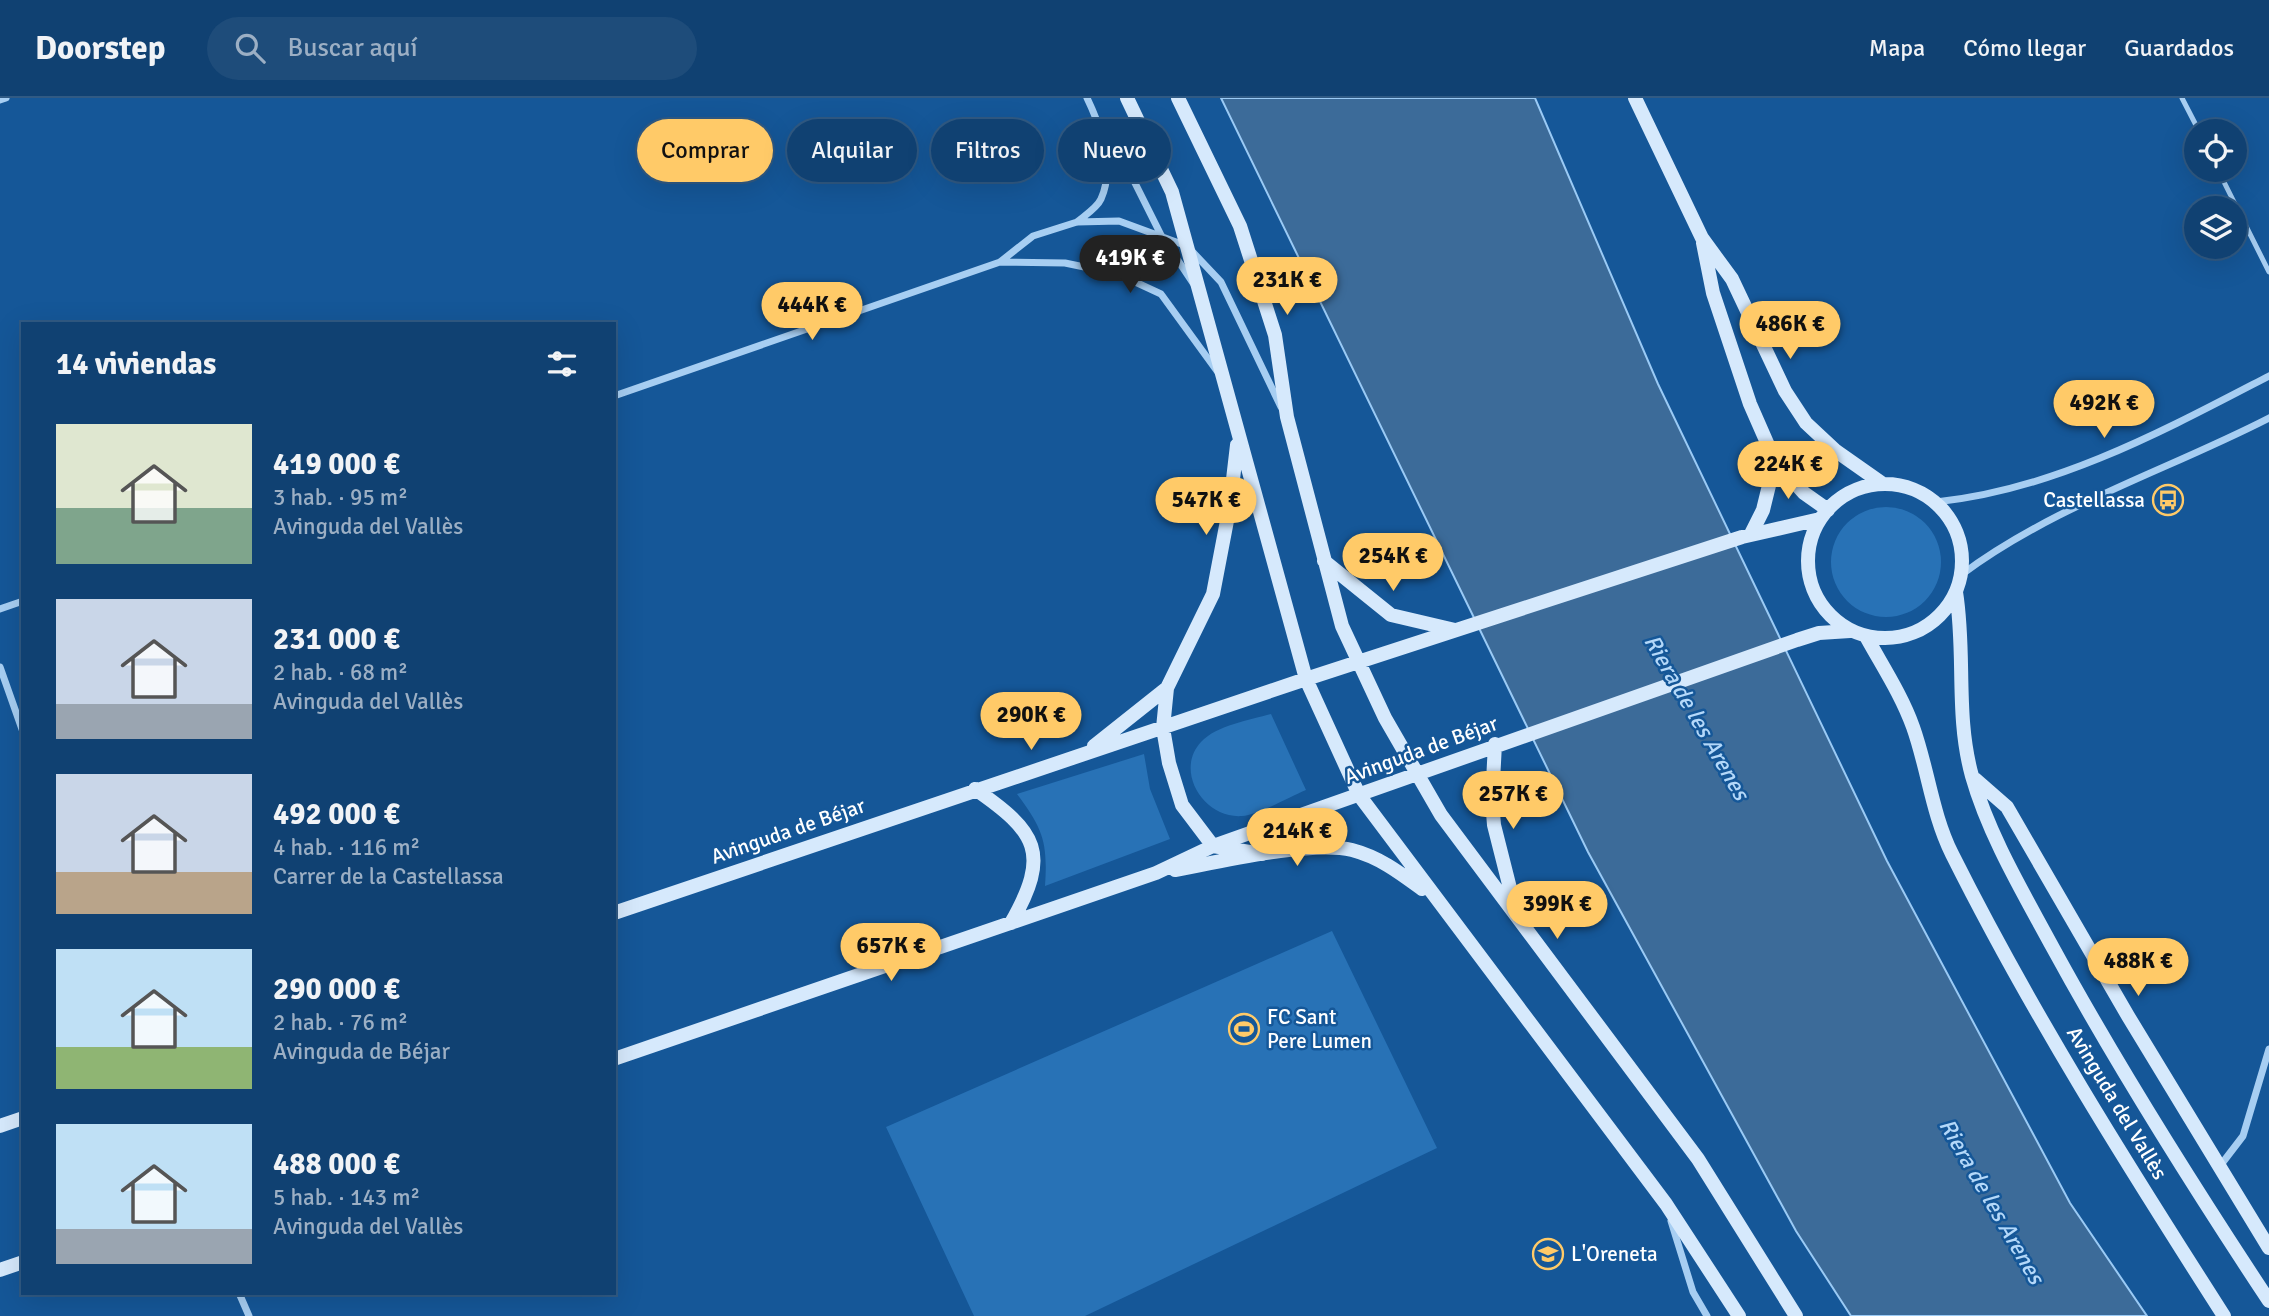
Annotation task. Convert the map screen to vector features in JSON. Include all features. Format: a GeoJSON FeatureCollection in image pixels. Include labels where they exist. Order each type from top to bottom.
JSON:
{"type":"FeatureCollection","features":[{"type":"Feature","properties":{"kind":"main road"},"geometry":{"type":"LineString","coordinates":[[1126,98],[1172,192],[1306,679],[1359,795],[1666,1204],[1738,1316]]}},
{"type":"Feature","properties":{"kind":"main road"},"geometry":{"type":"LineString","coordinates":[[1178,98],[1240,226],[1275,335],[1287,417],[1323,561],[1342,626],[1358,663],[1415,774],[1465,849],[1698,1159],[1796,1316]]}},
{"type":"Feature","properties":{"kind":"main road"},"geometry":{"type":"LineString","coordinates":[[1635,98],[1702,238],[1732,279],[1785,391],[1806,423],[1836,451],[1883,484]]}},
{"type":"Feature","properties":{"kind":"main road"},"geometry":{"type":"LineString","coordinates":[[1702,238],[1725,330],[1750,404],[1775,461],[1824,514]]}},
{"type":"Feature","properties":{"kind":"main road"},"geometry":{"type":"LineString","coordinates":[[1238,436],[1230,505],[1213,594],[1167,688],[1163,728],[1169,763],[1182,805],[1213,846],[1262,855]]}},
{"type":"Feature","properties":{"kind":"main road"},"geometry":{"type":"LineString","coordinates":[[1746,536],[1763,510],[1775,461]]}},
{"type":"Feature","properties":{"kind":"main road"},"geometry":{"type":"LineString","coordinates":[[1883,484],[1902,485],[1936,502],[1959,536],[1963,555],[1956,592],[1944,612],[1926,627],[1904,636],[1867,638],[1850,631],[1822,606],[1811,585],[1808,562],[1811,540],[1824,514],[1848,494],[1883,484]]}},
{"type":"Feature","properties":{"kind":"main road","name":"Avinguda de Béjar"},"geometry":{"type":"LineString","coordinates":[[616,912],[1306,679],[1746,536],[1824,514]]}},
{"type":"Feature","properties":{"kind":"main road"},"geometry":{"type":"LineString","coordinates":[[1323,561],[1391,615],[1418,624],[1460,631]]}},
{"type":"Feature","properties":{"kind":"main road","name":"Avinguda del Vallès"},"geometry":{"type":"LineString","coordinates":[[1956,592],[1962,631],[1960,699],[1972,777],[1991,825],[2087,1011],[2185,1172],[2269,1301]]}},
{"type":"Feature","properties":{"kind":"main road","name":"Avinguda de Béjar"},"geometry":{"type":"LineString","coordinates":[[616,1058],[1156,873],[1213,846],[1495,744],[1797,640],[1819,633],[1850,631]]}},
{"type":"Feature","properties":{"kind":"main road","name":"Avinguda del Vallès"},"geometry":{"type":"LineString","coordinates":[[1867,638],[1913,727],[1946,839],[1991,928],[2119,1148],[2224,1316]]}},
{"type":"Feature","properties":{"kind":"main road"},"geometry":{"type":"LineString","coordinates":[[1085,753],[1167,688]]}},
{"type":"Feature","properties":{"kind":"main road"},"geometry":{"type":"LineString","coordinates":[[1495,744],[1492,800],[1494,825],[1519,919]]}},
{"type":"Feature","properties":{"kind":"main road"},"geometry":{"type":"LineString","coordinates":[[1972,777],[2007,807],[2269,1248]]}},
{"type":"Feature","properties":{"kind":"main road"},"geometry":{"type":"LineString","coordinates":[[975,789],[1010,813],[1031,840],[1032,873],[1027,896],[1011,923]]}},
{"type":"Feature","properties":{"kind":"main road"},"geometry":{"type":"LineString","coordinates":[[1156,873],[1262,855],[1349,849],[1386,862],[1434,898]]}},
{"type":"Feature","properties":{"kind":"main road"},"geometry":{"type":"LineString","coordinates":[[0,1126],[21,1119]]}},
{"type":"Feature","properties":{"kind":"main road"},"geometry":{"type":"LineString","coordinates":[[0,1270],[21,1263]]}},
{"type":"Feature","properties":{"kind":"street"},"geometry":{"type":"LineString","coordinates":[[0,100],[6,98]]}},
{"type":"Feature","properties":{"kind":"street"},"geometry":{"type":"LineString","coordinates":[[1087,98],[1097,119]]}},
{"type":"Feature","properties":{"kind":"street"},"geometry":{"type":"LineString","coordinates":[[1077,222],[1101,202],[1106,182]]}},
{"type":"Feature","properties":{"kind":"street"},"geometry":{"type":"LineString","coordinates":[[1134,182],[1161,235],[1199,294]]}},
{"type":"Feature","properties":{"kind":"street"},"geometry":{"type":"LineString","coordinates":[[616,395],[1000,262],[1033,236],[1077,222],[1119,221],[1188,246],[1221,282],[1287,417]]}},
{"type":"Feature","properties":{"kind":"street"},"geometry":{"type":"LineString","coordinates":[[1000,262],[1065,263],[1118,274],[1161,294],[1227,386]]}},
{"type":"Feature","properties":{"kind":"street"},"geometry":{"type":"LineString","coordinates":[[1936,502],[1996,493],[2091,462],[2269,376]]}},
{"type":"Feature","properties":{"kind":"street"},"geometry":{"type":"LineString","coordinates":[[1961,575],[1987,556],[2049,522],[2269,418]]}},
{"type":"Feature","properties":{"kind":"street"},"geometry":{"type":"LineString","coordinates":[[0,609],[21,602]]}},
{"type":"Feature","properties":{"kind":"street"},"geometry":{"type":"LineString","coordinates":[[0,667],[21,726]]}},
{"type":"Feature","properties":{"kind":"street"},"geometry":{"type":"LineString","coordinates":[[2219,1167],[2243,1136],[2269,1049]]}},
{"type":"Feature","properties":{"kind":"street"},"geometry":{"type":"LineString","coordinates":[[1666,1204],[1693,1292],[1707,1316]]}},
{"type":"Feature","properties":{"kind":"street"},"geometry":{"type":"LineString","coordinates":[[240,1295],[250,1316]]}},
{"type":"Feature","properties":{"kind":"lane"},"geometry":{"type":"LineString","coordinates":[[2182,98],[2193,119]]}},
{"type":"Feature","properties":{"kind":"lane"},"geometry":{"type":"LineString","coordinates":[[2224,182],[2269,272]]}},
{"type":"Feature","properties":{"kind":"shaded area"},"geometry":{"type":"Polygon","coordinates":[[[1886,507],[1907,511],[1925,523],[1937,541],[1941,562],[1937,583],[1925,601],[1907,613],[1886,617],[1865,613],[1847,601],[1835,583],[1831,562],[1835,541],[1847,523],[1865,511],[1886,507]]]}},
{"type":"Feature","properties":{"kind":"shaded area"},"geometry":{"type":"Polygon","coordinates":[[[1271,714],[1306,790],[1249,815],[1228,815],[1216,810],[1205,802],[1192,779],[1193,754],[1201,742],[1216,731],[1271,714]]]}},
{"type":"Feature","properties":{"kind":"shaded area"},"geometry":{"type":"Polygon","coordinates":[[[1144,754],[1150,789],[1170,839],[1045,886],[1046,858],[1042,837],[1033,817],[1017,794],[1144,754]]]}},
{"type":"Feature","properties":{"kind":"shaded area","name":"FC Sant Pere Lumen"},"geometry":{"type":"Polygon","coordinates":[[[1332,931],[1437,1148],[1085,1316],[974,1316],[886,1127],[1332,931]]]}},
{"type":"Feature","properties":{"kind":"water","name":"Riera de les Arenes"},"geometry":{"type":"Polygon","coordinates":[[[1221,98],[1535,98],[1658,384],[1887,861],[2070,1203],[2147,1316],[1851,1316],[1796,1231],[1588,852],[1221,98]]]}},
{"type":"Feature","properties":{"kind":"place","name":"Castellassa"},"geometry":{"type":"Point","coordinates":[2168,500]}},
{"type":"Feature","properties":{"kind":"place","name":"FC Sant Pere Lumen"},"geometry":{"type":"Point","coordinates":[1244,1029]}},
{"type":"Feature","properties":{"kind":"place","name":"L'Oreneta"},"geometry":{"type":"Point","coordinates":[1548,1254]}}]}
